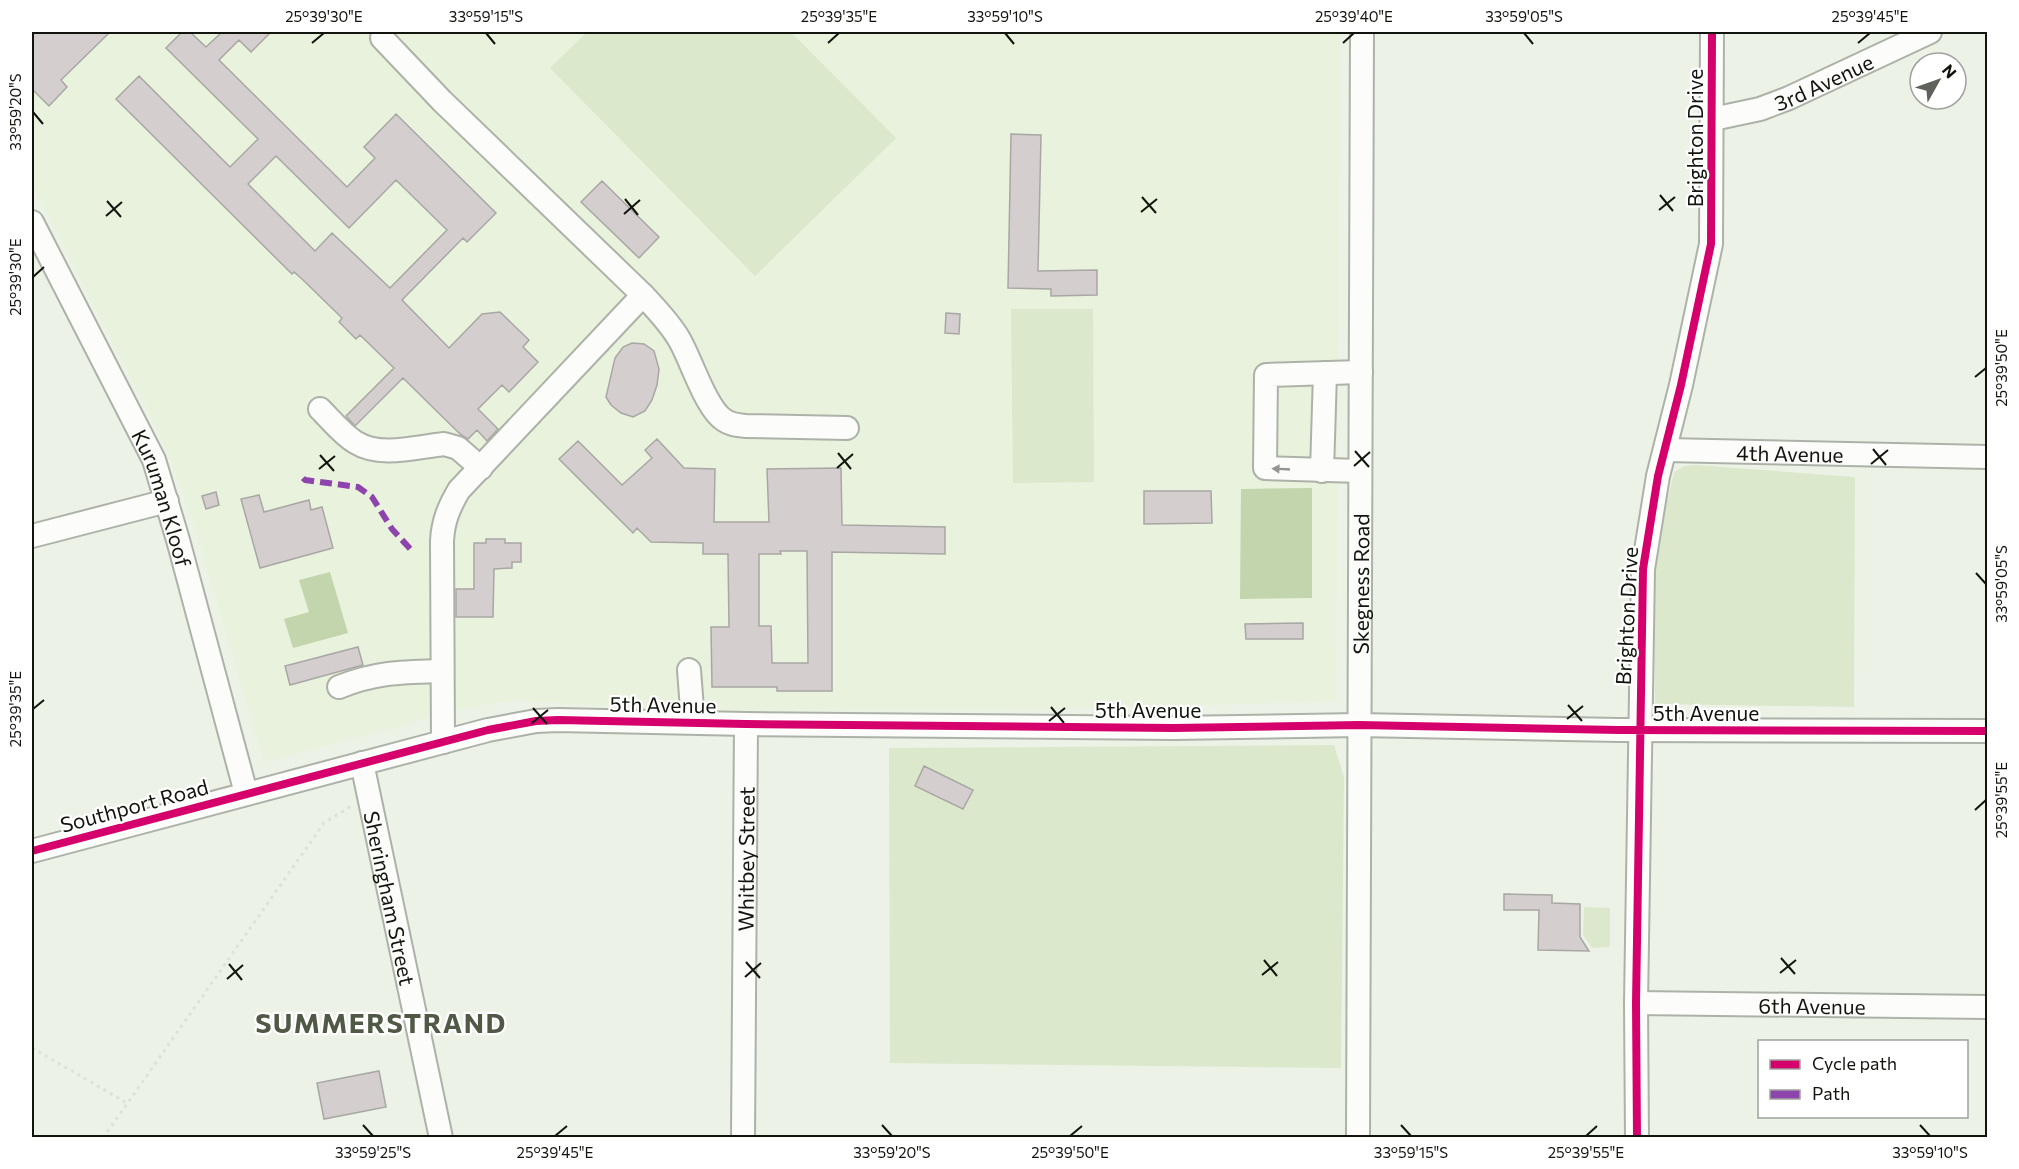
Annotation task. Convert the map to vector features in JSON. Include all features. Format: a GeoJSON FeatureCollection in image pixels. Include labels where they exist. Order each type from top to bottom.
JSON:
{"type":"FeatureCollection","features":[{"type":"Feature","properties":{"kind":"street","name":"Skegness Road"},"geometry":{"type":"LineString","coordinates":[[1358,1137],[1362,32]]}},
{"type":"Feature","properties":{"kind":"street","name":"Brighton Drive"},"geometry":{"type":"LineString","coordinates":[[1637,1137],[1636,1004],[1643,569],[1654,495],[1711,244],[1712,32]]}},
{"type":"Feature","properties":{"kind":"street","name":"3rd Avenue"},"geometry":{"type":"LineString","coordinates":[[1713,119],[1760,109],[1789,98],[1930,32]]}},
{"type":"Feature","properties":{"kind":"street"},"geometry":{"type":"LineString","coordinates":[[383,34],[442,102],[643,295],[670,325],[680,340],[712,407],[722,420],[746,426],[847,428]]}},
{"type":"Feature","properties":{"kind":"street","name":"Kuruman Kloof"},"geometry":{"type":"LineString","coordinates":[[32,222],[154,460],[246,793]]}},
{"type":"Feature","properties":{"kind":"street"},"geometry":{"type":"LineString","coordinates":[[442,742],[443,529],[451,503],[459,490],[643,295]]}},
{"type":"Feature","properties":{"kind":"street"},"geometry":{"type":"LineString","coordinates":[[1360,471],[1265,468],[1266,375],[1361,372]]}},
{"type":"Feature","properties":{"kind":"street"},"geometry":{"type":"LineString","coordinates":[[1322,471],[1325,373]]}},
{"type":"Feature","properties":{"kind":"street"},"geometry":{"type":"LineString","coordinates":[[320,409],[346,436],[365,448],[385,451],[452,445],[481,468]]}},
{"type":"Feature","properties":{"kind":"street","name":"4th Avenue"},"geometry":{"type":"LineString","coordinates":[[1666,450],[1988,457]]}},
{"type":"Feature","properties":{"kind":"street"},"geometry":{"type":"LineString","coordinates":[[32,536],[166,501]]}},
{"type":"Feature","properties":{"kind":"street"},"geometry":{"type":"LineString","coordinates":[[689,670],[693,722]]}},
{"type":"Feature","properties":{"kind":"street"},"geometry":{"type":"LineString","coordinates":[[339,687],[360,678],[372,676],[400,672],[441,671]]}},
{"type":"Feature","properties":{"kind":"street","name":"5th Avenue"},"geometry":{"type":"LineString","coordinates":[[246,793],[488,730],[536,721],[635,720],[746,724],[1173,728],[1359,725],[1641,730],[1988,731]]}},
{"type":"Feature","properties":{"kind":"street","name":"Whitbey Street"},"geometry":{"type":"LineString","coordinates":[[743,1137],[746,724]]}},
{"type":"Feature","properties":{"kind":"street","name":"Sheringham Street"},"geometry":{"type":"LineString","coordinates":[[362,763],[441,1137]]}},
{"type":"Feature","properties":{"kind":"street","name":"Southport Road"},"geometry":{"type":"LineString","coordinates":[[32,851],[246,793]]}},
{"type":"Feature","properties":{"kind":"street","name":"6th Avenue"},"geometry":{"type":"LineString","coordinates":[[1636,1004],[1988,1007]]}},
{"type":"Feature","properties":{"kind":"path"},"geometry":{"type":"LineString","coordinates":[[103,1137],[324,824],[344,812],[368,792]]}},
{"type":"Feature","properties":{"kind":"path"},"geometry":{"type":"LineString","coordinates":[[32,1048],[127,1103]]}},
{"type":"Feature","properties":{"kind":"shaded area"},"geometry":{"type":"Polygon","coordinates":[[[32,32],[1340,32],[1336,701],[1001,711],[693,711],[511,700],[458,710],[264,762],[199,541],[172,463],[155,424],[32,185],[32,32]]]}},
{"type":"Feature","properties":{"kind":"shaded area"},"geometry":{"type":"Polygon","coordinates":[[[587,32],[791,32],[896,138],[755,276],[550,68],[587,32]]]}},
{"type":"Feature","properties":{"kind":"shaded area"},"geometry":{"type":"Polygon","coordinates":[[[1011,309],[1093,309],[1094,482],[1013,483],[1011,309]]]}},
{"type":"Feature","properties":{"kind":"shaded area"},"geometry":{"type":"Polygon","coordinates":[[[1684,466],[1855,477],[1854,707],[1655,704],[1654,559],[1674,472],[1684,466]]]}},
{"type":"Feature","properties":{"kind":"shaded area"},"geometry":{"type":"Polygon","coordinates":[[[1312,488],[1312,598],[1240,599],[1241,489],[1312,488]]]}},
{"type":"Feature","properties":{"kind":"shaded area"},"geometry":{"type":"Polygon","coordinates":[[[330,572],[348,633],[293,648],[284,619],[309,612],[299,580],[330,572]]]}},
{"type":"Feature","properties":{"kind":"shaded area"},"geometry":{"type":"Polygon","coordinates":[[[1334,745],[1344,777],[1341,1068],[890,1063],[889,748],[1334,745]]]}},
{"type":"Feature","properties":{"kind":"shaded area"},"geometry":{"type":"Polygon","coordinates":[[[1584,907],[1610,908],[1610,947],[1592,948],[1583,935],[1584,907]]]}},
{"type":"Feature","properties":{"kind":"building"},"geometry":{"type":"Polygon","coordinates":[[[32,32],[110,32],[61,80],[67,87],[49,106],[32,89],[32,32]]]}},
{"type":"Feature","properties":{"kind":"building"},"geometry":{"type":"Polygon","coordinates":[[[182,32],[190,32],[206,47],[222,32],[271,32],[251,52],[239,40],[219,60],[347,187],[375,158],[364,147],[396,114],[496,213],[467,242],[463,238],[402,300],[449,348],[482,314],[500,312],[529,340],[523,347],[538,362],[509,392],[502,385],[478,409],[498,429],[487,441],[477,430],[468,439],[460,434],[403,378],[355,426],[346,416],[394,368],[360,335],[356,339],[339,322],[342,318],[302,279],[294,272],[292,274],[116,99],[139,76],[230,167],[258,139],[166,48],[182,32]],[[276,156],[248,184],[315,251],[332,233],[390,288],[447,230],[396,180],[349,228],[276,156]]]}},
{"type":"Feature","properties":{"kind":"building"},"geometry":{"type":"Polygon","coordinates":[[[1011,134],[1041,135],[1038,271],[1097,270],[1097,295],[1051,296],[1051,289],[1008,288],[1011,134]]]}},
{"type":"Feature","properties":{"kind":"building"},"geometry":{"type":"Polygon","coordinates":[[[602,181],[659,237],[639,258],[581,202],[602,181]]]}},
{"type":"Feature","properties":{"kind":"building"},"geometry":{"type":"Polygon","coordinates":[[[946,313],[960,314],[959,334],[945,333],[946,313]]]}},
{"type":"Feature","properties":{"kind":"building"},"geometry":{"type":"Polygon","coordinates":[[[632,343],[644,344],[654,351],[659,369],[652,400],[645,411],[633,417],[621,413],[611,405],[606,397],[615,358],[623,347],[632,343]]]}},
{"type":"Feature","properties":{"kind":"building"},"geometry":{"type":"Polygon","coordinates":[[[657,439],[684,468],[715,469],[714,522],[769,522],[767,469],[841,468],[842,525],[945,527],[945,554],[832,552],[832,691],[777,691],[777,687],[712,687],[711,627],[729,627],[728,554],[703,554],[703,543],[651,542],[637,528],[633,533],[559,459],[578,441],[622,485],[652,458],[645,450],[657,439]],[[807,551],[759,554],[759,626],[771,626],[772,663],[808,663],[807,551]]]}},
{"type":"Feature","properties":{"kind":"building"},"geometry":{"type":"Polygon","coordinates":[[[1144,491],[1211,491],[1212,523],[1144,524],[1144,491]]]}},
{"type":"Feature","properties":{"kind":"building"},"geometry":{"type":"Polygon","coordinates":[[[216,492],[219,505],[206,509],[202,496],[216,492]]]}},
{"type":"Feature","properties":{"kind":"building"},"geometry":{"type":"Polygon","coordinates":[[[259,495],[264,512],[309,500],[311,510],[322,507],[333,548],[260,568],[241,499],[259,495]]]}},
{"type":"Feature","properties":{"kind":"building"},"geometry":{"type":"Polygon","coordinates":[[[486,539],[505,539],[505,543],[521,543],[521,562],[512,562],[512,568],[494,569],[493,617],[456,617],[456,589],[474,589],[474,543],[486,543],[486,539]]]}},
{"type":"Feature","properties":{"kind":"building"},"geometry":{"type":"Polygon","coordinates":[[[1303,623],[1303,639],[1246,639],[1245,624],[1303,623]]]}},
{"type":"Feature","properties":{"kind":"building"},"geometry":{"type":"Polygon","coordinates":[[[358,647],[363,665],[290,685],[285,666],[358,647]]]}},
{"type":"Feature","properties":{"kind":"building"},"geometry":{"type":"Polygon","coordinates":[[[924,766],[973,790],[963,809],[915,786],[924,766]]]}},
{"type":"Feature","properties":{"kind":"building"},"geometry":{"type":"Polygon","coordinates":[[[1504,894],[1552,895],[1552,903],[1580,904],[1580,937],[1589,951],[1538,950],[1539,910],[1504,910],[1504,894]]]}},
{"type":"Feature","properties":{"kind":"building"},"geometry":{"type":"Polygon","coordinates":[[[379,1071],[386,1107],[324,1119],[317,1083],[379,1071]]]}},
{"type":"Feature","properties":{"kind":"marked path"},"geometry":{"type":"LineString","coordinates":[[303,478],[358,487],[372,497],[392,529],[414,553]]}},
{"type":"Feature","properties":{"kind":"cycle path"},"geometry":{"type":"LineString","coordinates":[[1637,1138],[1636,1003],[1643,569],[1658,476],[1681,385],[1711,244],[1712,32]]}},
{"type":"Feature","properties":{"kind":"cycle path"},"geometry":{"type":"LineString","coordinates":[[32,851],[488,730],[536,721],[1173,728],[1359,725],[1619,730],[1988,731]]}},
{"type":"Feature","properties":{"kind":"district","name":"SUMMERSTRAND"},"geometry":{"type":"Point","coordinates":[381,1022]}}]}
